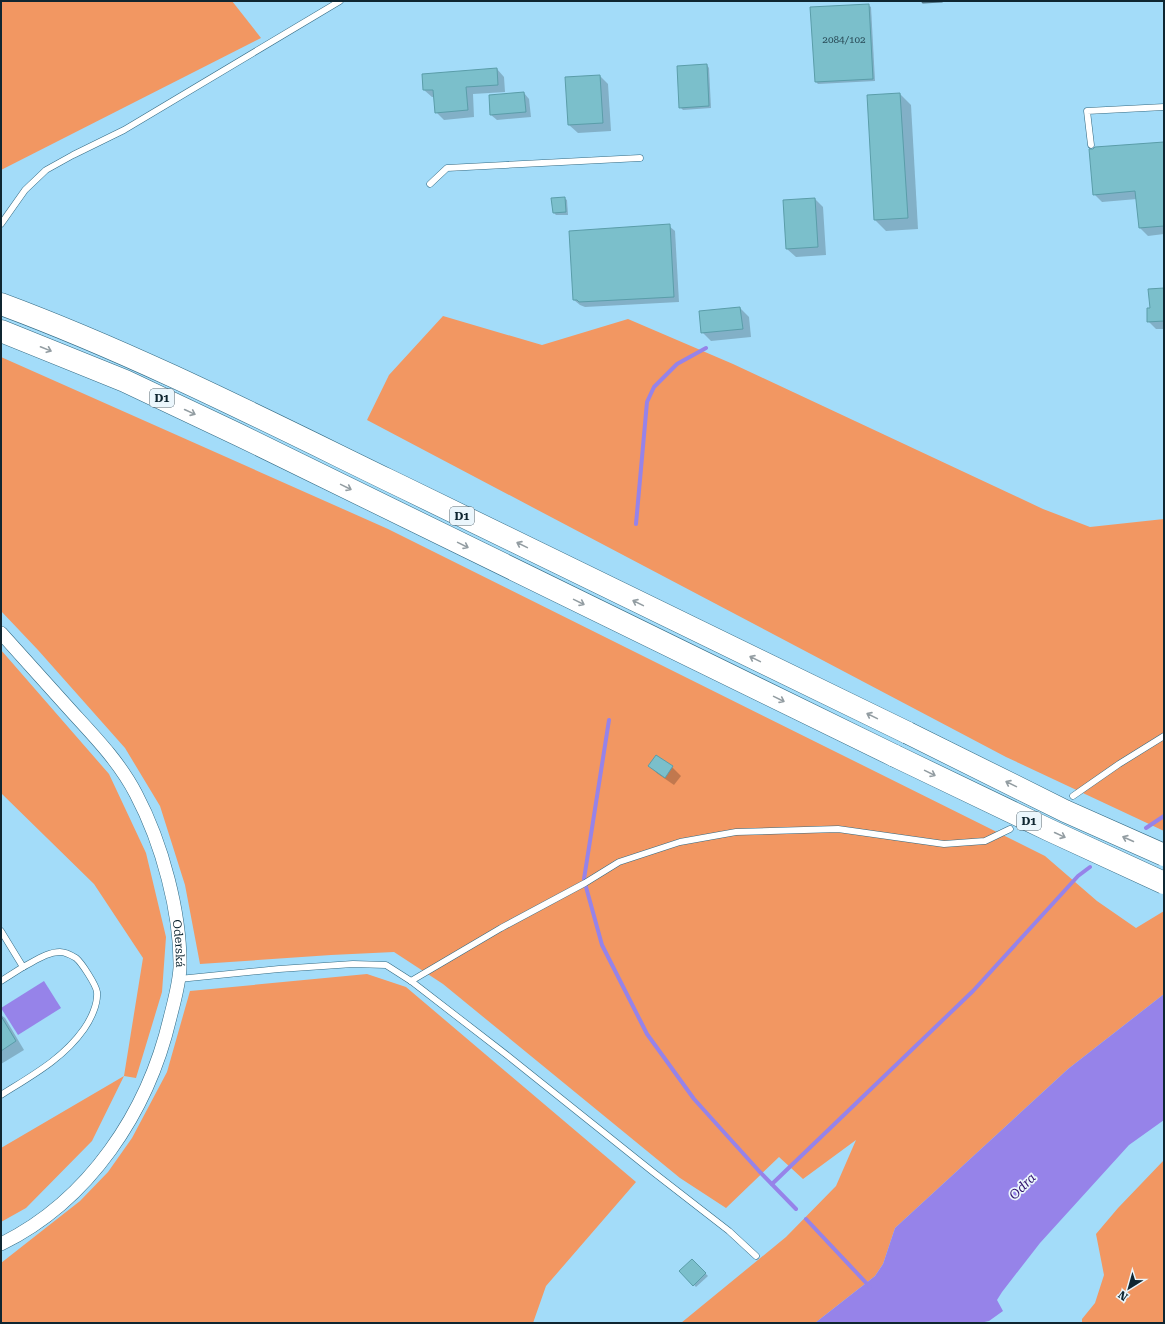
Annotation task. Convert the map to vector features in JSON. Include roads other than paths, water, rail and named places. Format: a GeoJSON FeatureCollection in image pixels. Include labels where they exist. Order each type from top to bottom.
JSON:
{"type":"FeatureCollection","features":[{"type":"Feature","properties":{"kind":"highway","name":"D1"},"geometry":{"type":"LineString","coordinates":[[6,306],[137,359],[165,372],[908,733],[1065,811],[1164,855]]}},
{"type":"Feature","properties":{"kind":"highway","name":"D1"},"geometry":{"type":"LineString","coordinates":[[5,333],[125,381],[895,756],[1164,883]]}},
{"type":"Feature","properties":{"kind":"street","name":"Oderská"},"geometry":{"type":"LineString","coordinates":[[1,633],[104,748],[125,776],[138,798],[155,839],[172,899],[179,948],[179,979],[168,1030],[153,1075],[138,1107],[114,1145],[88,1177],[60,1205],[29,1228],[1,1244]]}},
{"type":"Feature","properties":{"kind":"lane"},"geometry":{"type":"LineString","coordinates":[[1,224],[25,190],[46,170],[124,130],[340,1]]}},
{"type":"Feature","properties":{"kind":"lane"},"geometry":{"type":"LineString","coordinates":[[1091,145],[1087,111],[1164,107]]}},
{"type":"Feature","properties":{"kind":"lane"},"geometry":{"type":"LineString","coordinates":[[430,184],[447,168],[640,158]]}},
{"type":"Feature","properties":{"kind":"lane"},"geometry":{"type":"LineString","coordinates":[[1072,796],[1164,736]]}},
{"type":"Feature","properties":{"kind":"lane"},"geometry":{"type":"LineString","coordinates":[[411,980],[501,928],[585,883],[619,862],[680,842],[736,832],[838,829],[944,844],[985,841],[1010,829]]}},
{"type":"Feature","properties":{"kind":"lane"},"geometry":{"type":"LineString","coordinates":[[1,931],[24,968]]}},
{"type":"Feature","properties":{"kind":"lane"},"geometry":{"type":"LineString","coordinates":[[1,981],[52,953],[68,953],[78,959],[95,986],[96,999],[91,1016],[85,1028],[67,1049],[46,1066],[1,1095]]}},
{"type":"Feature","properties":{"kind":"lane"},"geometry":{"type":"LineString","coordinates":[[179,979],[279,969],[353,964],[386,965],[411,980],[729,1231],[756,1256]]}},
{"type":"Feature","properties":{"kind":"water"},"geometry":{"type":"Polygon","coordinates":[[[44,981],[61,1008],[18,1035],[1,1008],[44,981]]]}},
{"type":"Feature","properties":{"kind":"water","name":"Odra"},"geometry":{"type":"Polygon","coordinates":[[[1164,994],[1164,1120],[1129,1145],[1040,1243],[997,1300],[1003,1311],[989,1321],[980,1323],[815,1323],[875,1276],[883,1264],[895,1228],[1068,1069],[1164,994]]]}},
{"type":"Feature","properties":{"kind":"waterway"},"geometry":{"type":"LineString","coordinates":[[636,524],[647,402],[654,387],[677,364],[706,348]]}},
{"type":"Feature","properties":{"kind":"waterway"},"geometry":{"type":"LineString","coordinates":[[584,879],[609,720]]}},
{"type":"Feature","properties":{"kind":"waterway"},"geometry":{"type":"LineString","coordinates":[[1146,828],[1164,816]]}},
{"type":"Feature","properties":{"kind":"waterway"},"geometry":{"type":"LineString","coordinates":[[772,1184],[973,991],[1078,876],[1090,867]]}},
{"type":"Feature","properties":{"kind":"waterway"},"geometry":{"type":"LineString","coordinates":[[586,887],[602,945],[647,1034],[694,1099],[759,1171],[796,1209]]}},
{"type":"Feature","properties":{"kind":"waterway"},"geometry":{"type":"LineString","coordinates":[[806,1219],[870,1287]]}},
{"type":"Feature","properties":{"kind":"railway"},"geometry":{"type":"LineString","coordinates":[[923,2],[942,1]]}}]}
